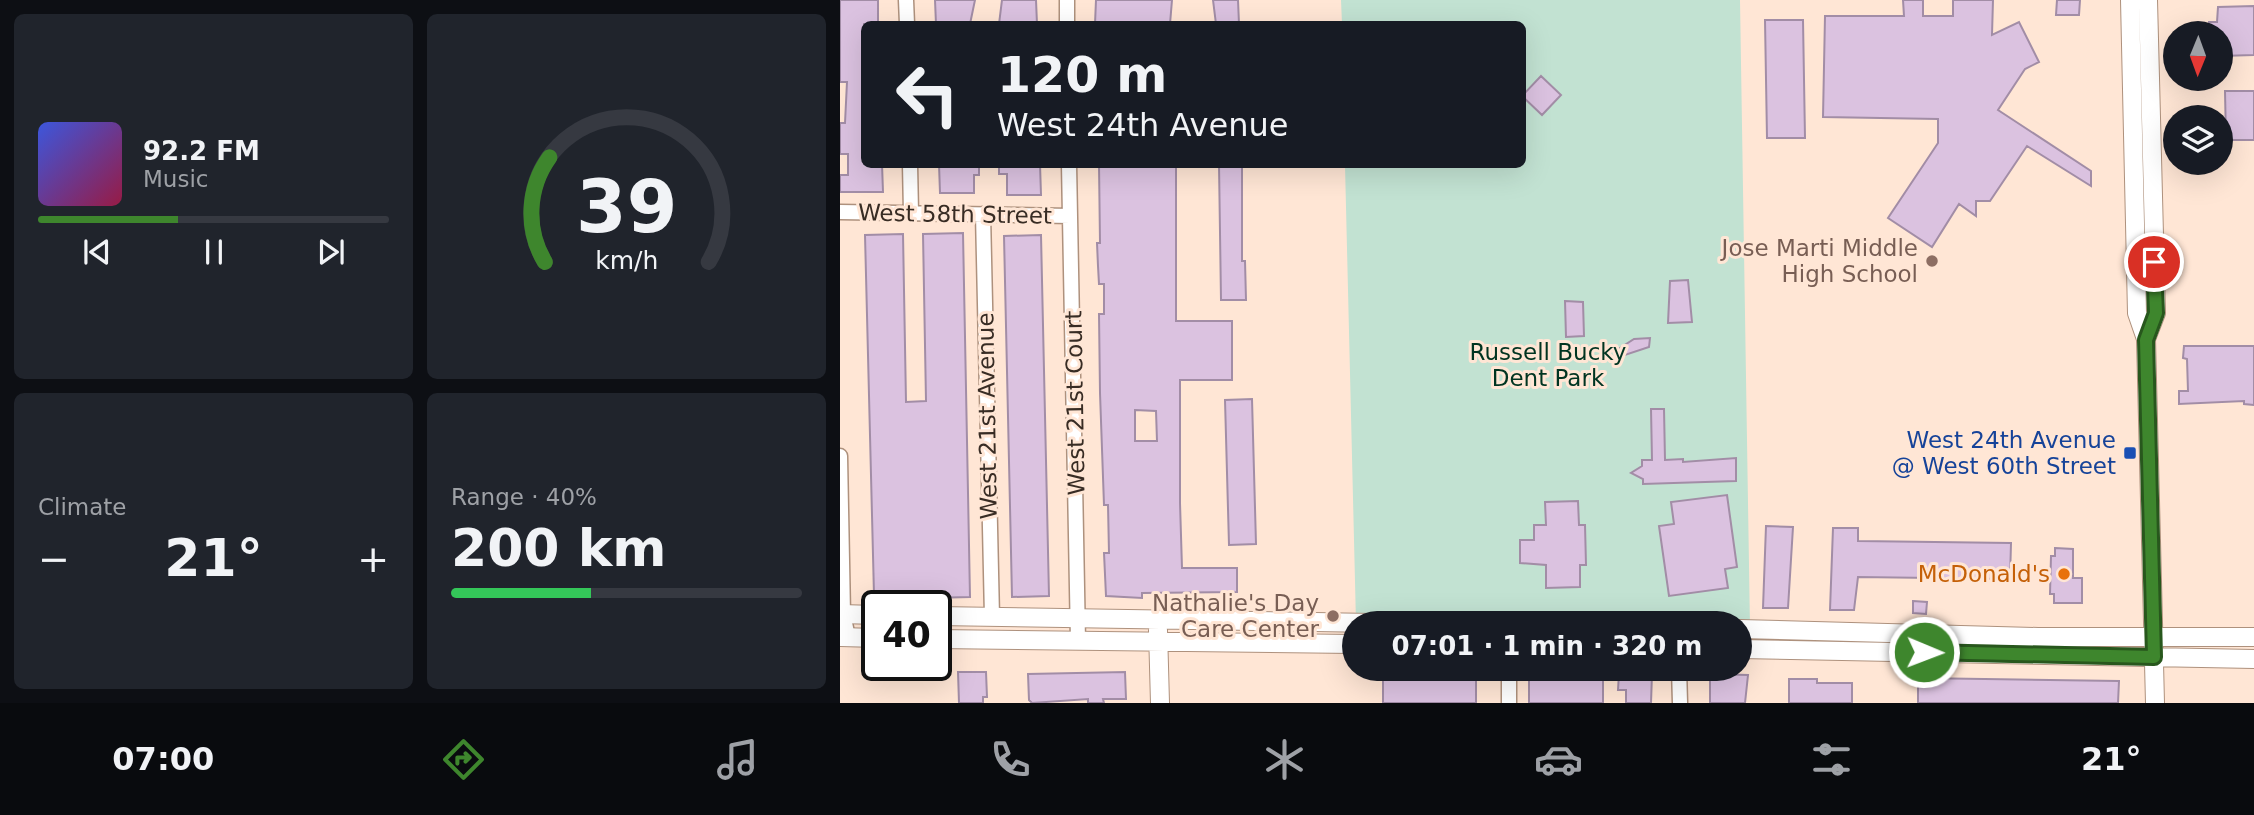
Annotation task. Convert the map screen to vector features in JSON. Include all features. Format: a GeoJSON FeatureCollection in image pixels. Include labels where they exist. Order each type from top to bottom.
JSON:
{"type":"FeatureCollection","features":[{"type":"Feature","properties":{"kind":"street"},"geometry":{"type":"LineString","coordinates":[[906,0],[907,21]]}},
{"type":"Feature","properties":{"kind":"street"},"geometry":{"type":"LineString","coordinates":[[1067,0],[1067,21]]}},
{"type":"Feature","properties":{"kind":"street"},"geometry":{"type":"LineString","coordinates":[[2130,0],[2137,313],[2146,340],[2155,703]]}},
{"type":"Feature","properties":{"kind":"street"},"geometry":{"type":"LineString","coordinates":[[2146,340],[2156,313],[2148,0]]}},
{"type":"Feature","properties":{"kind":"street"},"geometry":{"type":"LineString","coordinates":[[910,168],[911,213]]}},
{"type":"Feature","properties":{"kind":"street","name":"West 21st Court"},"geometry":{"type":"LineString","coordinates":[[1069,168],[1078,641]]}},
{"type":"Feature","properties":{"kind":"street","name":"West 58th Street"},"geometry":{"type":"LineString","coordinates":[[840,212],[1070,216]]}},
{"type":"Feature","properties":{"kind":"street","name":"West 21st Avenue"},"geometry":{"type":"LineString","coordinates":[[983,214],[992,617]]}},
{"type":"Feature","properties":{"kind":"street"},"geometry":{"type":"LineString","coordinates":[[840,456],[844,637]]}},
{"type":"Feature","properties":{"kind":"street"},"geometry":{"type":"LineString","coordinates":[[842,614],[861,615]]}},
{"type":"Feature","properties":{"kind":"street"},"geometry":{"type":"LineString","coordinates":[[952,616],[1342,623]]}},
{"type":"Feature","properties":{"kind":"street"},"geometry":{"type":"LineString","coordinates":[[1158,620],[1160,703]]}},
{"type":"Feature","properties":{"kind":"street"},"geometry":{"type":"LineString","coordinates":[[1752,629],[2014,637],[2254,637]]}},
{"type":"Feature","properties":{"kind":"street"},"geometry":{"type":"LineString","coordinates":[[1833,650],[1845,647],[1864,631]]}},
{"type":"Feature","properties":{"kind":"street"},"geometry":{"type":"LineString","coordinates":[[952,639],[1342,644]]}},
{"type":"Feature","properties":{"kind":"street"},"geometry":{"type":"LineString","coordinates":[[1752,649],[2254,659]]}},
{"type":"Feature","properties":{"kind":"street"},"geometry":{"type":"LineString","coordinates":[[1509,681],[1509,703]]}},
{"type":"Feature","properties":{"kind":"street"},"geometry":{"type":"LineString","coordinates":[[1679,681],[1680,703]]}},
{"type":"Feature","properties":{"kind":"green space","name":"Russell Bucky Dent Park"},"geometry":{"type":"Polygon","coordinates":[[[1341,0],[1740,0],[1750,611],[1356,611],[1345,168],[1526,168],[1526,21],[1342,21],[1341,0]]]}},
{"type":"Feature","properties":{"kind":"building"},"geometry":{"type":"Polygon","coordinates":[[[840,0],[878,0],[878,21],[861,21],[861,168],[882,168],[883,192],[840,192],[840,175],[848,175],[848,154],[840,154],[840,123],[845,123],[847,82],[840,82],[840,0]]]}},
{"type":"Feature","properties":{"kind":"building"},"geometry":{"type":"Polygon","coordinates":[[[935,0],[975,0],[971,21],[936,21],[935,0]]]}},
{"type":"Feature","properties":{"kind":"building"},"geometry":{"type":"Polygon","coordinates":[[[1002,0],[1036,0],[1037,21],[999,21],[1002,0]]]}},
{"type":"Feature","properties":{"kind":"building"},"geometry":{"type":"Polygon","coordinates":[[[1096,0],[1172,0],[1170,21],[1095,21],[1096,0]]]}},
{"type":"Feature","properties":{"kind":"building"},"geometry":{"type":"Polygon","coordinates":[[[1213,0],[1238,0],[1239,21],[1216,21],[1213,0]]]}},
{"type":"Feature","properties":{"kind":"building"},"geometry":{"type":"Polygon","coordinates":[[[1903,0],[1923,0],[1923,16],[1953,16],[1953,0],[1993,0],[1992,35],[2019,22],[2039,62],[2025,69],[1998,110],[2091,171],[2091,186],[2027,146],[1990,201],[1976,201],[1976,216],[1959,204],[1932,247],[1888,218],[1938,143],[1938,119],[1823,117],[1825,16],[1904,16],[1903,0]]]}},
{"type":"Feature","properties":{"kind":"building"},"geometry":{"type":"Polygon","coordinates":[[[2057,0],[2080,0],[2079,15],[2056,15],[2057,0]]]}},
{"type":"Feature","properties":{"kind":"building"},"geometry":{"type":"Polygon","coordinates":[[[2254,6],[2254,55],[2233,56],[2233,21],[2217,21],[2218,7],[2254,6]]]}},
{"type":"Feature","properties":{"kind":"building"},"geometry":{"type":"Polygon","coordinates":[[[1765,20],[1803,20],[1805,138],[1767,138],[1765,20]]]}},
{"type":"Feature","properties":{"kind":"building"},"geometry":{"type":"Polygon","coordinates":[[[1541,76],[1561,95],[1542,115],[1526,100],[1526,92],[1541,76]]]}},
{"type":"Feature","properties":{"kind":"building"},"geometry":{"type":"Polygon","coordinates":[[[2225,91],[2254,91],[2254,140],[2233,140],[2233,105],[2225,105],[2225,91]]]}},
{"type":"Feature","properties":{"kind":"building"},"geometry":{"type":"Polygon","coordinates":[[[939,168],[979,168],[979,175],[974,175],[974,193],[940,193],[939,168]]]}},
{"type":"Feature","properties":{"kind":"building"},"geometry":{"type":"Polygon","coordinates":[[[999,168],[1040,168],[1041,195],[1007,195],[1007,174],[999,174],[999,168]]]}},
{"type":"Feature","properties":{"kind":"building"},"geometry":{"type":"Polygon","coordinates":[[[1099,168],[1176,168],[1176,321],[1232,321],[1232,380],[1180,380],[1182,568],[1237,568],[1237,592],[1142,593],[1142,598],[1106,596],[1104,553],[1109,553],[1108,505],[1104,505],[1099,314],[1104,314],[1104,284],[1099,284],[1097,243],[1100,243],[1099,168]],[[1135,410],[1135,441],[1157,441],[1156,411],[1135,410]]]}},
{"type":"Feature","properties":{"kind":"building"},"geometry":{"type":"Polygon","coordinates":[[[1219,168],[1242,168],[1242,261],[1245,261],[1246,300],[1221,300],[1219,168]]]}},
{"type":"Feature","properties":{"kind":"building"},"geometry":{"type":"Polygon","coordinates":[[[963,233],[970,597],[952,597],[952,590],[874,590],[865,235],[903,234],[906,402],[926,401],[923,234],[963,233]]]}},
{"type":"Feature","properties":{"kind":"building"},"geometry":{"type":"Polygon","coordinates":[[[1041,235],[1049,596],[1012,597],[1004,236],[1041,235]]]}},
{"type":"Feature","properties":{"kind":"building"},"geometry":{"type":"Polygon","coordinates":[[[1688,280],[1692,322],[1668,323],[1670,281],[1688,280]]]}},
{"type":"Feature","properties":{"kind":"building"},"geometry":{"type":"Polygon","coordinates":[[[1565,301],[1583,302],[1584,336],[1566,337],[1565,301]]]}},
{"type":"Feature","properties":{"kind":"building"},"geometry":{"type":"Polygon","coordinates":[[[1650,338],[1649,347],[1625,355],[1617,350],[1634,339],[1650,338]]]}},
{"type":"Feature","properties":{"kind":"building"},"geometry":{"type":"Polygon","coordinates":[[[2184,346],[2254,346],[2254,405],[2244,404],[2244,401],[2179,404],[2179,391],[2188,391],[2184,346]]]}},
{"type":"Feature","properties":{"kind":"building"},"geometry":{"type":"Polygon","coordinates":[[[1252,399],[1256,544],[1229,545],[1225,400],[1252,399]]]}},
{"type":"Feature","properties":{"kind":"building"},"geometry":{"type":"Polygon","coordinates":[[[1651,409],[1664,409],[1665,460],[1683,459],[1683,462],[1736,458],[1736,481],[1643,484],[1643,479],[1631,473],[1642,466],[1642,460],[1652,460],[1651,409]]]}},
{"type":"Feature","properties":{"kind":"building"},"geometry":{"type":"Polygon","coordinates":[[[1727,495],[1737,567],[1725,569],[1728,588],[1669,596],[1659,526],[1674,524],[1671,502],[1727,495]]]}},
{"type":"Feature","properties":{"kind":"building"},"geometry":{"type":"Polygon","coordinates":[[[1578,501],[1579,525],[1585,525],[1586,565],[1580,565],[1580,587],[1546,588],[1546,565],[1520,563],[1520,540],[1534,540],[1534,525],[1546,525],[1545,502],[1578,501]]]}},
{"type":"Feature","properties":{"kind":"building"},"geometry":{"type":"Polygon","coordinates":[[[1766,526],[1793,527],[1788,608],[1763,608],[1766,526]]]}},
{"type":"Feature","properties":{"kind":"building"},"geometry":{"type":"Polygon","coordinates":[[[1833,528],[1858,528],[1858,541],[2011,543],[2010,579],[1858,577],[1854,610],[1830,610],[1833,528]]]}},
{"type":"Feature","properties":{"kind":"building"},"geometry":{"type":"Polygon","coordinates":[[[2055,548],[2073,549],[2073,578],[2082,578],[2082,603],[2054,603],[2054,594],[2050,594],[2051,556],[2055,556],[2055,548]]]}},
{"type":"Feature","properties":{"kind":"building"},"geometry":{"type":"Polygon","coordinates":[[[1913,601],[1927,602],[1926,614],[1913,613],[1913,601]]]}},
{"type":"Feature","properties":{"kind":"building"},"geometry":{"type":"Polygon","coordinates":[[[958,672],[986,672],[987,697],[983,697],[983,703],[959,703],[958,672]]]}},
{"type":"Feature","properties":{"kind":"building"},"geometry":{"type":"Polygon","coordinates":[[[1125,672],[1126,699],[1103,699],[1104,703],[1088,703],[1088,699],[1032,703],[1029,700],[1028,674],[1125,672]]]}},
{"type":"Feature","properties":{"kind":"building"},"geometry":{"type":"Polygon","coordinates":[[[1918,678],[2119,681],[2118,703],[1918,703],[1918,678]]]}},
{"type":"Feature","properties":{"kind":"building"},"geometry":{"type":"Polygon","coordinates":[[[1789,679],[1817,679],[1817,683],[1852,683],[1852,703],[1789,703],[1789,679]]]}},
{"type":"Feature","properties":{"kind":"building"},"geometry":{"type":"Polygon","coordinates":[[[1383,681],[1476,681],[1476,703],[1383,703],[1383,681]]]}},
{"type":"Feature","properties":{"kind":"building"},"geometry":{"type":"Polygon","coordinates":[[[1529,681],[1603,681],[1603,703],[1529,703],[1529,681]]]}},
{"type":"Feature","properties":{"kind":"building"},"geometry":{"type":"Polygon","coordinates":[[[1619,681],[1652,681],[1651,703],[1626,703],[1626,690],[1618,690],[1619,681]]]}},
{"type":"Feature","properties":{"kind":"building"},"geometry":{"type":"Polygon","coordinates":[[[1710,681],[1747,681],[1745,703],[1710,703],[1710,681]]]}},
{"type":"Feature","properties":{"kind":"place","name":"Jose Marti Middle High School"},"geometry":{"type":"Point","coordinates":[1932,261]}},
{"type":"Feature","properties":{"kind":"place","name":"West 24th Avenue @ West 60th Street"},"geometry":{"type":"Point","coordinates":[2130,453]}},
{"type":"Feature","properties":{"kind":"place","name":"McDonald's"},"geometry":{"type":"Point","coordinates":[2064,574]}},
{"type":"Feature","properties":{"kind":"place","name":"Nathalie's Day Care Center"},"geometry":{"type":"Point","coordinates":[1333,616]}},
{"type":"Feature","properties":{"kind":"route"},"geometry":{"type":"LineString","coordinates":[[1924,652],[2154,657],[2146,340],[2156,313],[2154,262]]}}]}
